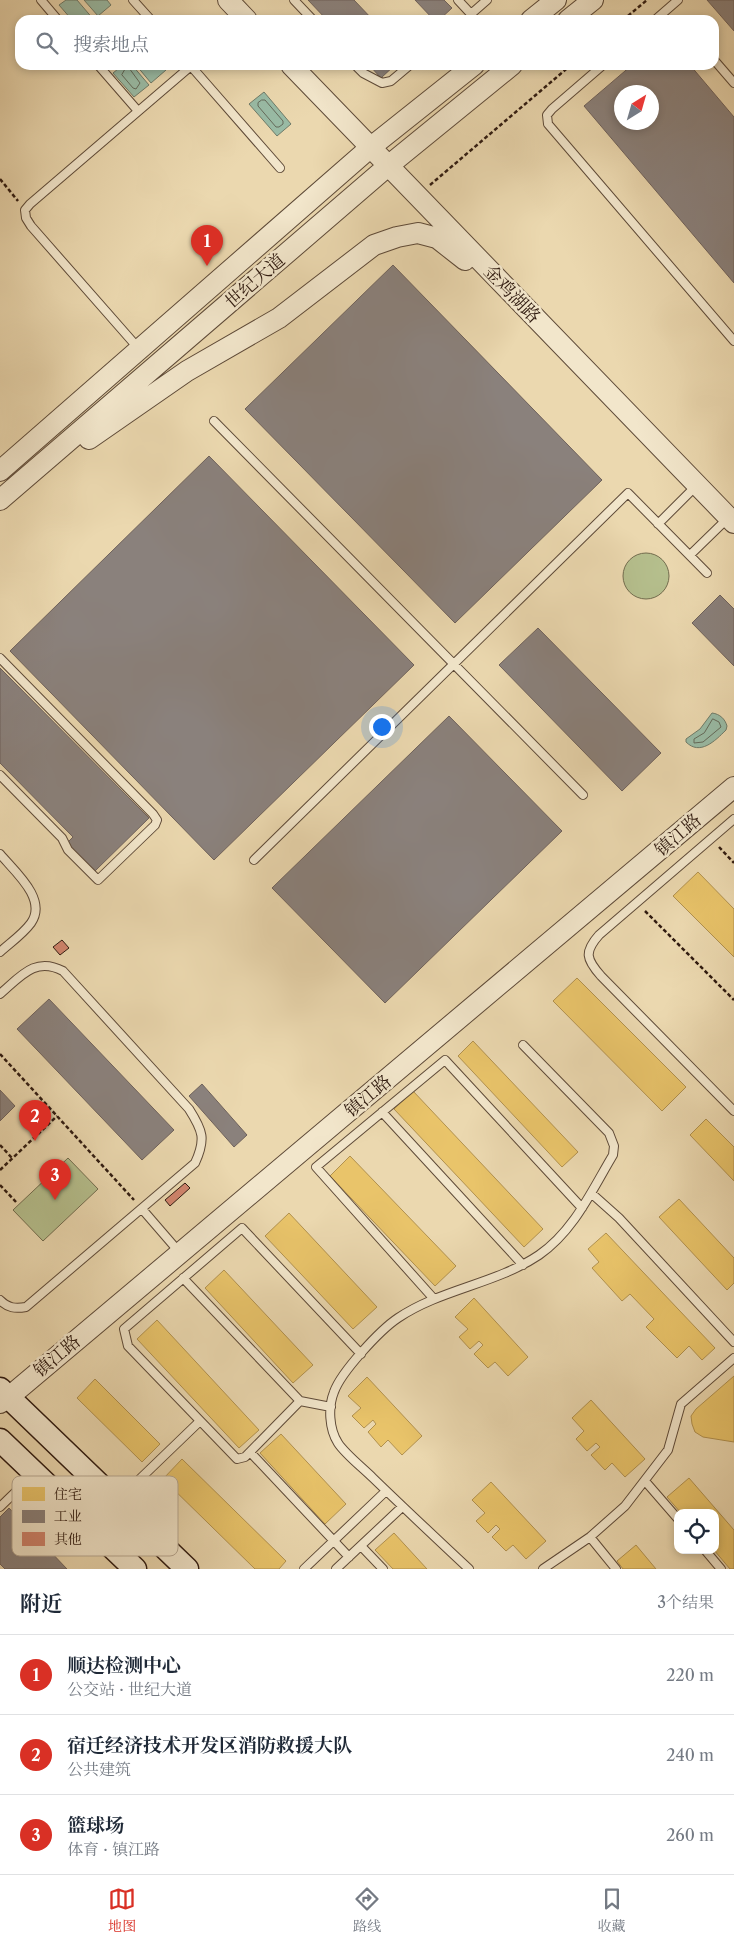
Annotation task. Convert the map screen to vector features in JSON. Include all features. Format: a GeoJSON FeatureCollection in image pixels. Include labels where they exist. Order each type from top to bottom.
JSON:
{"type":"FeatureCollection","features":[{"type":"Feature","properties":{"kind":"main road"},"geometry":{"type":"LineString","coordinates":[[3,1396],[90,1476]]}},
{"type":"Feature","properties":{"kind":"main road"},"geometry":{"type":"LineString","coordinates":[[0,1440],[35,1474]]}},
{"type":"Feature","properties":{"kind":"main road"},"geometry":{"type":"LineString","coordinates":[[121,1556],[135,1569]]}},
{"type":"Feature","properties":{"kind":"main road"},"geometry":{"type":"LineString","coordinates":[[174,1556],[187,1569]]}},
{"type":"Feature","properties":{"kind":"street"},"geometry":{"type":"LineString","coordinates":[[228,0],[242,15]]}},
{"type":"Feature","properties":{"kind":"street"},"geometry":{"type":"LineString","coordinates":[[537,15],[556,0]]}},
{"type":"Feature","properties":{"kind":"street"},"geometry":{"type":"LineString","coordinates":[[574,15],[593,0]]}},
{"type":"Feature","properties":{"kind":"street","name":"金鸡湖路"},"geometry":{"type":"LineString","coordinates":[[296,70],[731,520]]}},
{"type":"Feature","properties":{"kind":"street","name":"世纪大道"},"geometry":{"type":"LineString","coordinates":[[0,471],[371,147],[468,70]]}},
{"type":"Feature","properties":{"kind":"street","name":"世纪大道"},"geometry":{"type":"LineString","coordinates":[[0,502],[388,166],[506,70]]}},
{"type":"Feature","properties":{"kind":"street"},"geometry":{"type":"LineString","coordinates":[[0,502],[187,371],[280,318],[374,245],[397,237],[418,233],[437,238],[516,298]]}},
{"type":"Feature","properties":{"kind":"street","name":"镇江路"},"geometry":{"type":"LineString","coordinates":[[3,1396],[180,1253],[734,787]]}},
{"type":"Feature","properties":{"kind":"lane"},"geometry":{"type":"LineString","coordinates":[[41,0],[54,15]]}},
{"type":"Feature","properties":{"kind":"lane"},"geometry":{"type":"LineString","coordinates":[[134,0],[147,15]]}},
{"type":"Feature","properties":{"kind":"lane"},"geometry":{"type":"LineString","coordinates":[[294,0],[308,15]]}},
{"type":"Feature","properties":{"kind":"lane"},"geometry":{"type":"LineString","coordinates":[[458,0],[471,14],[487,0]]}},
{"type":"Feature","properties":{"kind":"lane"},"geometry":{"type":"LineString","coordinates":[[661,15],[678,0]]}},
{"type":"Feature","properties":{"kind":"lane"},"geometry":{"type":"LineString","coordinates":[[719,66],[734,83]]}},
{"type":"Feature","properties":{"kind":"lane"},"geometry":{"type":"LineString","coordinates":[[102,70],[138,111]]}},
{"type":"Feature","properties":{"kind":"lane"},"geometry":{"type":"LineString","coordinates":[[139,349],[31,226],[26,218],[25,210],[185,70]]}},
{"type":"Feature","properties":{"kind":"lane"},"geometry":{"type":"LineString","coordinates":[[195,70],[280,168]]}},
{"type":"Feature","properties":{"kind":"lane"},"geometry":{"type":"LineString","coordinates":[[360,70],[382,83],[390,81],[404,70]]}},
{"type":"Feature","properties":{"kind":"lane"},"geometry":{"type":"LineString","coordinates":[[597,70],[552,109],[547,115],[548,124],[734,340]]}},
{"type":"Feature","properties":{"kind":"lane"},"geometry":{"type":"LineString","coordinates":[[214,421],[583,795]]}},
{"type":"Feature","properties":{"kind":"lane"},"geometry":{"type":"LineString","coordinates":[[658,524],[697,485]]}},
{"type":"Feature","properties":{"kind":"lane"},"geometry":{"type":"LineString","coordinates":[[254,860],[628,493],[707,573]]}},
{"type":"Feature","properties":{"kind":"lane"},"geometry":{"type":"LineString","coordinates":[[690,555],[731,520]]}},
{"type":"Feature","properties":{"kind":"lane"},"geometry":{"type":"LineString","coordinates":[[0,658],[157,820],[155,825],[98,880],[68,850],[62,838],[0,776]]}},
{"type":"Feature","properties":{"kind":"lane"},"geometry":{"type":"LineString","coordinates":[[734,819],[590,945],[588,957],[601,976],[734,1111]]}},
{"type":"Feature","properties":{"kind":"lane"},"geometry":{"type":"LineString","coordinates":[[0,854],[30,889],[36,906],[35,916],[30,924],[0,952]]}},
{"type":"Feature","properties":{"kind":"lane"},"geometry":{"type":"LineString","coordinates":[[0,994],[32,967],[54,966],[63,972],[189,1109],[198,1123],[202,1135],[202,1148],[194,1163],[26,1308],[15,1309],[5,1305],[0,1300]]}},
{"type":"Feature","properties":{"kind":"lane"},"geometry":{"type":"LineString","coordinates":[[469,1569],[402,1507],[338,1443],[330,1413],[334,1391],[345,1372],[397,1318],[434,1300],[523,1265],[541,1254],[558,1239],[582,1208],[613,1155],[614,1146],[609,1133],[523,1045]]}},
{"type":"Feature","properties":{"kind":"lane"},"geometry":{"type":"LineString","coordinates":[[434,1300],[316,1167],[444,1060],[582,1208]]}},
{"type":"Feature","properties":{"kind":"lane"},"geometry":{"type":"LineString","coordinates":[[382,1112],[523,1265]]}},
{"type":"Feature","properties":{"kind":"lane"},"geometry":{"type":"LineString","coordinates":[[591,1193],[619,1218],[734,1342]]}},
{"type":"Feature","properties":{"kind":"lane"},"geometry":{"type":"LineString","coordinates":[[142,1209],[180,1253]]}},
{"type":"Feature","properties":{"kind":"lane"},"geometry":{"type":"LineString","coordinates":[[300,1401],[245,1457],[237,1459],[128,1346],[124,1329],[242,1228],[361,1354]]}},
{"type":"Feature","properties":{"kind":"lane"},"geometry":{"type":"LineString","coordinates":[[183,1278],[300,1401],[331,1407]]}},
{"type":"Feature","properties":{"kind":"lane"},"geometry":{"type":"LineString","coordinates":[[542,1569],[590,1538],[625,1506],[668,1450],[681,1404],[734,1358]]}},
{"type":"Feature","properties":{"kind":"lane"},"geometry":{"type":"LineString","coordinates":[[143,1476],[200,1422]]}},
{"type":"Feature","properties":{"kind":"lane"},"geometry":{"type":"LineString","coordinates":[[250,1452],[349,1557]]}},
{"type":"Feature","properties":{"kind":"lane"},"geometry":{"type":"LineString","coordinates":[[645,1481],[674,1514]]}},
{"type":"Feature","properties":{"kind":"lane"},"geometry":{"type":"LineString","coordinates":[[304,1569],[386,1490]]}},
{"type":"Feature","properties":{"kind":"lane"},"geometry":{"type":"LineString","coordinates":[[0,1507],[12,1496]]}},
{"type":"Feature","properties":{"kind":"lane"},"geometry":{"type":"LineString","coordinates":[[336,1569],[402,1507]]}},
{"type":"Feature","properties":{"kind":"lane"},"geometry":{"type":"LineString","coordinates":[[590,1538],[616,1569]]}},
{"type":"Feature","properties":{"kind":"lane"},"geometry":{"type":"LineString","coordinates":[[361,1546],[383,1569]]}},
{"type":"Feature","properties":{"kind":"lane"},"geometry":{"type":"LineString","coordinates":[[708,1554],[721,1569]]}},
{"type":"Feature","properties":{"kind":"path"},"geometry":{"type":"LineString","coordinates":[[629,15],[647,0]]}},
{"type":"Feature","properties":{"kind":"path"},"geometry":{"type":"LineString","coordinates":[[417,196],[565,70]]}},
{"type":"Feature","properties":{"kind":"path"},"geometry":{"type":"LineString","coordinates":[[0,179],[25,210]]}},
{"type":"Feature","properties":{"kind":"path"},"geometry":{"type":"LineString","coordinates":[[711,839],[734,863]]}},
{"type":"Feature","properties":{"kind":"path"},"geometry":{"type":"LineString","coordinates":[[637,903],[734,1000]]}},
{"type":"Feature","properties":{"kind":"path"},"geometry":{"type":"LineString","coordinates":[[0,1054],[142,1209]]}},
{"type":"Feature","properties":{"kind":"path"},"geometry":{"type":"LineString","coordinates":[[0,1170],[57,1116]]}},
{"type":"Feature","properties":{"kind":"path"},"geometry":{"type":"LineString","coordinates":[[0,1145],[12,1158]]}},
{"type":"Feature","properties":{"kind":"path"},"geometry":{"type":"LineString","coordinates":[[0,1185],[16,1202]]}},
{"type":"Feature","properties":{"kind":"shaded area"},"geometry":{"type":"Polygon","coordinates":[[[651,553],[663,559],[668,567],[668,585],[663,593],[655,598],[641,599],[629,593],[624,585],[623,571],[629,559],[637,554],[651,553]]]}},
{"type":"Feature","properties":{"kind":"shaded area"},"geometry":{"type":"Polygon","coordinates":[[[68,1158],[98,1189],[43,1241],[13,1210],[68,1158]]]}},
{"type":"Feature","properties":{"kind":"water"},"geometry":{"type":"Polygon","coordinates":[[[66,0],[77,0],[90,15],[68,15],[59,5],[66,0]]]}},
{"type":"Feature","properties":{"kind":"water"},"geometry":{"type":"Polygon","coordinates":[[[84,0],[107,0],[111,5],[97,15],[84,0]]]}},
{"type":"Feature","properties":{"kind":"water"},"geometry":{"type":"Polygon","coordinates":[[[117,70],[136,70],[149,85],[134,97],[113,73],[117,70]]]}},
{"type":"Feature","properties":{"kind":"water"},"geometry":{"type":"Polygon","coordinates":[[[140,70],[166,70],[151,83],[140,70]]]}},
{"type":"Feature","properties":{"kind":"water"},"geometry":{"type":"Polygon","coordinates":[[[264,92],[291,124],[277,136],[249,104],[264,92]]]}},
{"type":"Feature","properties":{"kind":"water"},"geometry":{"type":"Polygon","coordinates":[[[712,713],[717,714],[723,719],[727,726],[726,730],[707,745],[697,748],[691,746],[686,742],[686,739],[700,729],[712,713]]]}},
{"type":"Feature","properties":{"kind":"building: 住宅"},"geometry":{"type":"Polygon","coordinates":[[[698,872],[734,909],[734,957],[673,896],[698,872]]]}},
{"type":"Feature","properties":{"kind":"building: 住宅"},"geometry":{"type":"Polygon","coordinates":[[[577,978],[686,1087],[662,1111],[553,1001],[577,978]]]}},
{"type":"Feature","properties":{"kind":"building: 住宅"},"geometry":{"type":"Polygon","coordinates":[[[473,1041],[578,1152],[562,1167],[458,1056],[473,1041]]]}},
{"type":"Feature","properties":{"kind":"building: 住宅"},"geometry":{"type":"Polygon","coordinates":[[[413,1091],[543,1229],[524,1247],[394,1109],[413,1091]]]}},
{"type":"Feature","properties":{"kind":"building: 住宅"},"geometry":{"type":"Polygon","coordinates":[[[706,1119],[734,1147],[734,1181],[690,1135],[706,1119]]]}},
{"type":"Feature","properties":{"kind":"building: 住宅"},"geometry":{"type":"Polygon","coordinates":[[[350,1156],[456,1266],[435,1286],[330,1176],[350,1156]]]}},
{"type":"Feature","properties":{"kind":"building: 住宅"},"geometry":{"type":"Polygon","coordinates":[[[679,1199],[734,1258],[734,1283],[727,1290],[659,1217],[679,1199]]]}},
{"type":"Feature","properties":{"kind":"building: 住宅"},"geometry":{"type":"Polygon","coordinates":[[[289,1213],[377,1307],[353,1329],[265,1236],[289,1213]]]}},
{"type":"Feature","properties":{"kind":"building: 住宅"},"geometry":{"type":"Polygon","coordinates":[[[606,1233],[715,1348],[702,1360],[689,1346],[677,1358],[646,1327],[654,1319],[630,1294],[622,1301],[592,1268],[599,1262],[588,1249],[606,1233]]]}},
{"type":"Feature","properties":{"kind":"building: 住宅"},"geometry":{"type":"Polygon","coordinates":[[[224,1270],[313,1365],[293,1383],[205,1288],[224,1270]]]}},
{"type":"Feature","properties":{"kind":"building: 住宅"},"geometry":{"type":"Polygon","coordinates":[[[474,1298],[528,1357],[508,1376],[495,1362],[488,1368],[474,1354],[483,1345],[479,1341],[470,1349],[459,1337],[468,1329],[455,1317],[474,1298]]]}},
{"type":"Feature","properties":{"kind":"building: 住宅"},"geometry":{"type":"Polygon","coordinates":[[[157,1320],[259,1430],[239,1448],[137,1339],[157,1320]]]}},
{"type":"Feature","properties":{"kind":"building: 住宅"},"geometry":{"type":"Polygon","coordinates":[[[734,1376],[734,1442],[703,1437],[695,1432],[691,1416],[696,1409],[734,1376]]]}},
{"type":"Feature","properties":{"kind":"building: 住宅"},"geometry":{"type":"Polygon","coordinates":[[[367,1377],[422,1436],[402,1455],[388,1440],[381,1447],[368,1432],[376,1424],[373,1420],[364,1428],[352,1416],[361,1408],[348,1396],[367,1377]]]}},
{"type":"Feature","properties":{"kind":"building: 住宅"},"geometry":{"type":"Polygon","coordinates":[[[95,1379],[160,1444],[142,1462],[77,1398],[95,1379]]]}},
{"type":"Feature","properties":{"kind":"building: 住宅"},"geometry":{"type":"Polygon","coordinates":[[[591,1400],[645,1459],[625,1477],[612,1463],[605,1470],[591,1455],[600,1447],[596,1443],[587,1451],[576,1439],[584,1431],[572,1418],[591,1400]]]}},
{"type":"Feature","properties":{"kind":"building: 住宅"},"geometry":{"type":"Polygon","coordinates":[[[281,1434],[346,1504],[325,1524],[260,1453],[281,1434]]]}},
{"type":"Feature","properties":{"kind":"building: 住宅"},"geometry":{"type":"Polygon","coordinates":[[[182,1459],[286,1561],[279,1569],[255,1569],[178,1494],[178,1476],[166,1476],[182,1459]]]}},
{"type":"Feature","properties":{"kind":"building: 住宅"},"geometry":{"type":"Polygon","coordinates":[[[689,1478],[716,1509],[678,1509],[667,1497],[689,1478]]]}},
{"type":"Feature","properties":{"kind":"building: 住宅"},"geometry":{"type":"Polygon","coordinates":[[[491,1482],[546,1541],[526,1559],[513,1545],[506,1551],[492,1537],[500,1529],[496,1525],[488,1533],[476,1521],[485,1513],[472,1500],[491,1482]]]}},
{"type":"Feature","properties":{"kind":"building: 住宅"},"geometry":{"type":"Polygon","coordinates":[[[719,1513],[734,1530],[734,1569],[730,1569],[717,1554],[719,1554],[719,1513]]]}},
{"type":"Feature","properties":{"kind":"building: 住宅"},"geometry":{"type":"Polygon","coordinates":[[[394,1533],[427,1569],[393,1569],[375,1550],[394,1533]]]}},
{"type":"Feature","properties":{"kind":"building: 住宅"},"geometry":{"type":"Polygon","coordinates":[[[636,1545],[656,1569],[623,1569],[617,1561],[636,1545]]]}},
{"type":"Feature","properties":{"kind":"building: 工业"},"geometry":{"type":"Polygon","coordinates":[[[308,0],[354,0],[368,15],[322,15],[308,0]]]}},
{"type":"Feature","properties":{"kind":"building: 工业"},"geometry":{"type":"Polygon","coordinates":[[[415,0],[444,0],[452,8],[444,15],[429,15],[415,0]]]}},
{"type":"Feature","properties":{"kind":"building: 工业"},"geometry":{"type":"Polygon","coordinates":[[[707,0],[734,0],[734,31],[707,0]]]}},
{"type":"Feature","properties":{"kind":"building: 工业"},"geometry":{"type":"Polygon","coordinates":[[[374,70],[390,70],[381,78],[374,70]]]}},
{"type":"Feature","properties":{"kind":"building: 工业"},"geometry":{"type":"Polygon","coordinates":[[[626,70],[694,70],[734,117],[734,283],[584,106],[626,70]]]}},
{"type":"Feature","properties":{"kind":"building: 工业"},"geometry":{"type":"Polygon","coordinates":[[[393,265],[602,480],[455,623],[245,409],[393,265]]]}},
{"type":"Feature","properties":{"kind":"building: 工业"},"geometry":{"type":"Polygon","coordinates":[[[209,456],[414,665],[214,860],[10,651],[209,456]]]}},
{"type":"Feature","properties":{"kind":"building: 工业"},"geometry":{"type":"Polygon","coordinates":[[[720,595],[734,609],[734,666],[692,623],[720,595]]]}},
{"type":"Feature","properties":{"kind":"building: 工业"},"geometry":{"type":"Polygon","coordinates":[[[538,628],[661,753],[622,791],[499,665],[538,628]]]}},
{"type":"Feature","properties":{"kind":"building: 工业"},"geometry":{"type":"Polygon","coordinates":[[[0,668],[149,818],[95,871],[67,843],[73,837],[0,763],[0,668]]]}},
{"type":"Feature","properties":{"kind":"building: 工业"},"geometry":{"type":"Polygon","coordinates":[[[449,716],[562,831],[385,1003],[272,888],[449,716]]]}},
{"type":"Feature","properties":{"kind":"building: 工业"},"geometry":{"type":"Polygon","coordinates":[[[49,999],[174,1130],[142,1160],[17,1029],[49,999]]]}},
{"type":"Feature","properties":{"kind":"building: 工业"},"geometry":{"type":"Polygon","coordinates":[[[202,1084],[247,1135],[234,1147],[189,1096],[202,1084]]]}},
{"type":"Feature","properties":{"kind":"building: 工业"},"geometry":{"type":"Polygon","coordinates":[[[0,1090],[15,1106],[0,1121],[0,1090]]]}},
{"type":"Feature","properties":{"kind":"building: 工业"},"geometry":{"type":"Polygon","coordinates":[[[9,1508],[12,1511],[12,1556],[55,1556],[67,1569],[5,1569],[0,1564],[0,1517],[9,1508]]]}},
{"type":"Feature","properties":{"kind":"building: 其他"},"geometry":{"type":"Polygon","coordinates":[[[62,940],[69,948],[60,955],[53,947],[62,940]]]}},
{"type":"Feature","properties":{"kind":"building: 其他"},"geometry":{"type":"Polygon","coordinates":[[[185,1183],[190,1188],[170,1206],[165,1200],[185,1183]]]}},
{"type":"Feature","properties":{"kind":"place","name":"顺达检测中心"},"geometry":{"type":"Point","coordinates":[207,266]}},
{"type":"Feature","properties":{"kind":"place","name":"宿迁经济技术开发区消防救援大队"},"geometry":{"type":"Point","coordinates":[35,1141]}},
{"type":"Feature","properties":{"kind":"place","name":"篮球场"},"geometry":{"type":"Point","coordinates":[55,1200]}}]}
